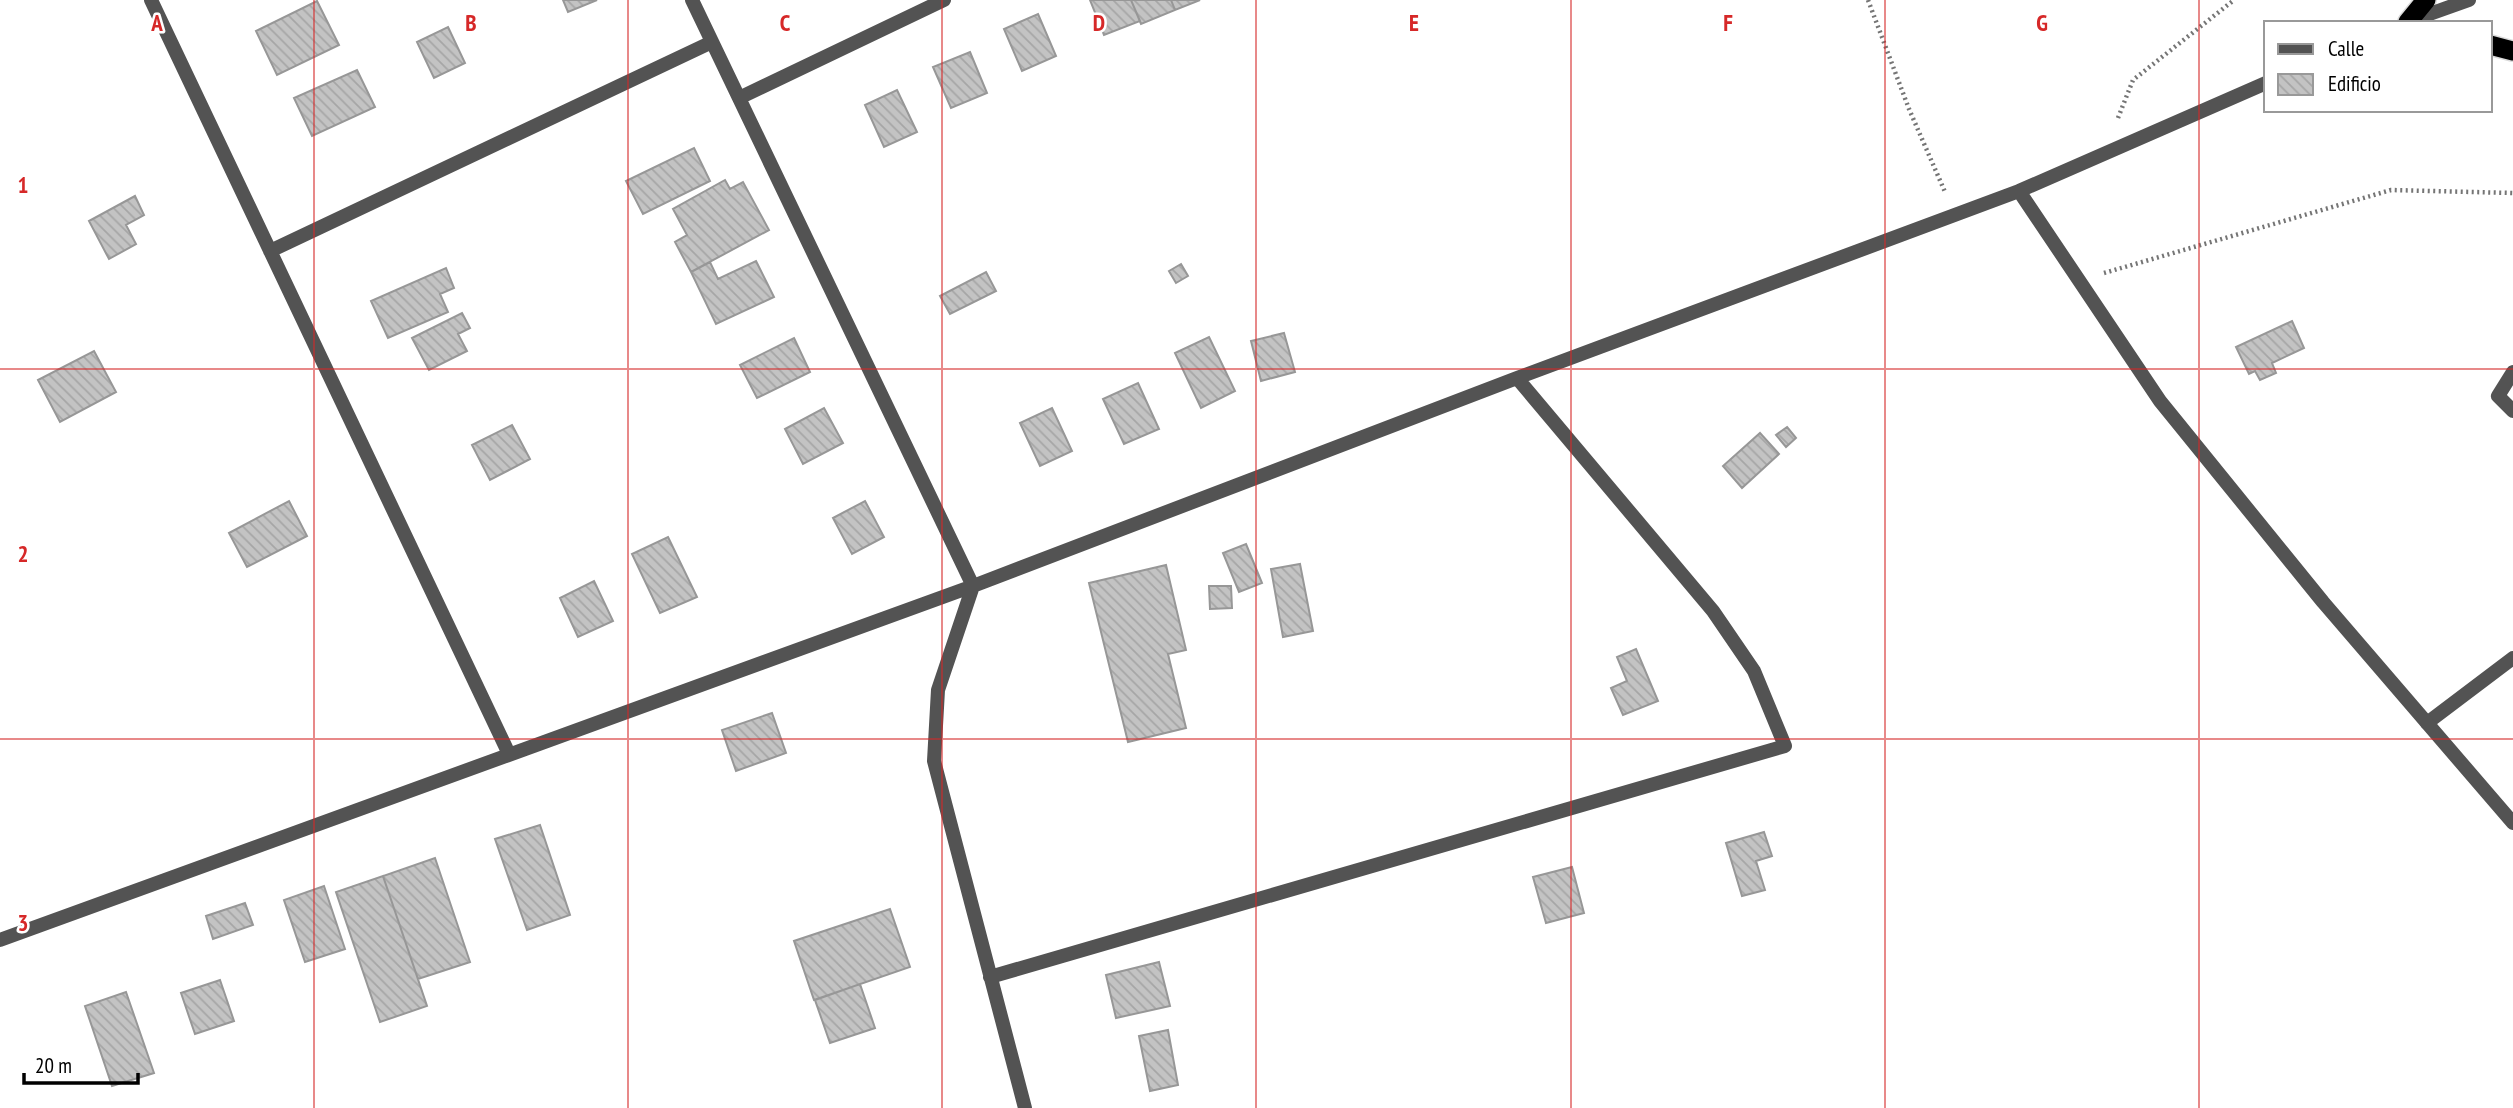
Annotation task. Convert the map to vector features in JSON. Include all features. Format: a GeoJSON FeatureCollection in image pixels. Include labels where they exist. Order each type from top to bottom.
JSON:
{"type":"FeatureCollection","features":[{"type":"Feature","properties":{"kind":"highway"},"geometry":{"type":"LineString","coordinates":[[2409,21],[2426,0]]}},
{"type":"Feature","properties":{"kind":"highway"},"geometry":{"type":"LineString","coordinates":[[2492,46],[2513,51]]}},
{"type":"Feature","properties":{"kind":"street"},"geometry":{"type":"LineString","coordinates":[[151,0],[509,754]]}},
{"type":"Feature","properties":{"kind":"street"},"geometry":{"type":"LineString","coordinates":[[692,0],[973,586],[938,690],[934,761],[1025,1108]]}},
{"type":"Feature","properties":{"kind":"street"},"geometry":{"type":"LineString","coordinates":[[739,98],[944,0]]}},
{"type":"Feature","properties":{"kind":"street"},"geometry":{"type":"LineString","coordinates":[[2411,21],[2469,0]]}},
{"type":"Feature","properties":{"kind":"street"},"geometry":{"type":"LineString","coordinates":[[271,251],[712,42]]}},
{"type":"Feature","properties":{"kind":"street"},"geometry":{"type":"LineString","coordinates":[[0,940],[973,586],[1517,377],[1956,215],[2019,191],[2264,84]]}},
{"type":"Feature","properties":{"kind":"street"},"geometry":{"type":"LineString","coordinates":[[2019,191],[2160,401],[2323,602],[2513,823]]}},
{"type":"Feature","properties":{"kind":"street"},"geometry":{"type":"LineString","coordinates":[[2513,372],[2498,396],[2513,411]]}},
{"type":"Feature","properties":{"kind":"street"},"geometry":{"type":"LineString","coordinates":[[990,977],[1785,746],[1754,671],[1713,611],[1517,377]]}},
{"type":"Feature","properties":{"kind":"street"},"geometry":{"type":"LineString","coordinates":[[2427,723],[2513,658]]}},
{"type":"Feature","properties":{"kind":"path"},"geometry":{"type":"LineString","coordinates":[[1868,0],[1909,109],[1956,215]]}},
{"type":"Feature","properties":{"kind":"path"},"geometry":{"type":"LineString","coordinates":[[2105,154],[2133,80],[2234,0]]}},
{"type":"Feature","properties":{"kind":"path"},"geometry":{"type":"LineString","coordinates":[[2079,280],[2391,190],[2513,193]]}},
{"type":"Feature","properties":{"kind":"building"},"geometry":{"type":"Polygon","coordinates":[[[563,0],[597,0],[568,12],[563,0]]]}},
{"type":"Feature","properties":{"kind":"building"},"geometry":{"type":"Polygon","coordinates":[[[1090,0],[1131,0],[1140,21],[1104,35],[1090,0]]]}},
{"type":"Feature","properties":{"kind":"building"},"geometry":{"type":"Polygon","coordinates":[[[1131,0],[1171,0],[1175,10],[1141,24],[1131,0]]]}},
{"type":"Feature","properties":{"kind":"building"},"geometry":{"type":"Polygon","coordinates":[[[1171,0],[1200,0],[1175,10],[1171,0]]]}},
{"type":"Feature","properties":{"kind":"building"},"geometry":{"type":"Polygon","coordinates":[[[317,1],[339,45],[277,75],[256,31],[317,1]]]}},
{"type":"Feature","properties":{"kind":"building"},"geometry":{"type":"Polygon","coordinates":[[[1038,14],[1056,56],[1022,71],[1004,29],[1038,14]]]}},
{"type":"Feature","properties":{"kind":"building"},"geometry":{"type":"Polygon","coordinates":[[[448,27],[465,63],[434,78],[417,42],[448,27]]]}},
{"type":"Feature","properties":{"kind":"building"},"geometry":{"type":"Polygon","coordinates":[[[970,52],[987,93],[951,108],[933,67],[970,52]]]}},
{"type":"Feature","properties":{"kind":"building"},"geometry":{"type":"Polygon","coordinates":[[[357,70],[375,107],[312,136],[294,98],[357,70]]]}},
{"type":"Feature","properties":{"kind":"building"},"geometry":{"type":"Polygon","coordinates":[[[897,90],[917,132],[884,147],[865,105],[897,90]]]}},
{"type":"Feature","properties":{"kind":"building"},"geometry":{"type":"Polygon","coordinates":[[[694,148],[710,181],[643,214],[626,181],[694,148]]]}},
{"type":"Feature","properties":{"kind":"building"},"geometry":{"type":"Polygon","coordinates":[[[725,180],[730,189],[743,182],[769,230],[691,272],[675,242],[687,235],[673,209],[725,180]]]}},
{"type":"Feature","properties":{"kind":"building"},"geometry":{"type":"Polygon","coordinates":[[[135,196],[144,215],[126,225],[136,244],[109,259],[89,221],[135,196]]]}},
{"type":"Feature","properties":{"kind":"building"},"geometry":{"type":"Polygon","coordinates":[[[756,261],[774,297],[716,324],[691,272],[710,262],[718,279],[756,261]]]}},
{"type":"Feature","properties":{"kind":"building"},"geometry":{"type":"Polygon","coordinates":[[[1181,264],[1188,276],[1176,283],[1169,271],[1181,264]]]}},
{"type":"Feature","properties":{"kind":"building"},"geometry":{"type":"Polygon","coordinates":[[[446,268],[454,288],[440,294],[448,312],[388,338],[371,301],[446,268]]]}},
{"type":"Feature","properties":{"kind":"building"},"geometry":{"type":"Polygon","coordinates":[[[986,272],[996,291],[950,314],[940,296],[986,272]]]}},
{"type":"Feature","properties":{"kind":"building"},"geometry":{"type":"Polygon","coordinates":[[[462,313],[470,328],[458,334],[467,351],[429,370],[412,338],[462,313]]]}},
{"type":"Feature","properties":{"kind":"building"},"geometry":{"type":"Polygon","coordinates":[[[2292,321],[2304,348],[2272,363],[2276,373],[2260,380],[2255,371],[2249,374],[2236,347],[2292,321]]]}},
{"type":"Feature","properties":{"kind":"building"},"geometry":{"type":"Polygon","coordinates":[[[1284,333],[1295,372],[1261,381],[1251,341],[1284,333]]]}},
{"type":"Feature","properties":{"kind":"building"},"geometry":{"type":"Polygon","coordinates":[[[1209,337],[1235,391],[1201,408],[1175,353],[1209,337]]]}},
{"type":"Feature","properties":{"kind":"building"},"geometry":{"type":"Polygon","coordinates":[[[794,338],[810,372],[757,398],[740,365],[794,338]]]}},
{"type":"Feature","properties":{"kind":"building"},"geometry":{"type":"Polygon","coordinates":[[[94,351],[116,392],[60,422],[38,380],[94,351]]]}},
{"type":"Feature","properties":{"kind":"building"},"geometry":{"type":"Polygon","coordinates":[[[1138,383],[1159,429],[1124,444],[1103,399],[1138,383]]]}},
{"type":"Feature","properties":{"kind":"building"},"geometry":{"type":"Polygon","coordinates":[[[824,408],[843,443],[803,464],[785,429],[824,408]]]}},
{"type":"Feature","properties":{"kind":"building"},"geometry":{"type":"Polygon","coordinates":[[[1052,408],[1072,451],[1040,466],[1020,423],[1052,408]]]}},
{"type":"Feature","properties":{"kind":"building"},"geometry":{"type":"Polygon","coordinates":[[[512,425],[530,459],[490,480],[472,445],[512,425]]]}},
{"type":"Feature","properties":{"kind":"building"},"geometry":{"type":"Polygon","coordinates":[[[1787,427],[1796,438],[1786,447],[1776,435],[1787,427]]]}},
{"type":"Feature","properties":{"kind":"building"},"geometry":{"type":"Polygon","coordinates":[[[1760,433],[1779,454],[1742,488],[1723,466],[1760,433]]]}},
{"type":"Feature","properties":{"kind":"building"},"geometry":{"type":"Polygon","coordinates":[[[289,501],[307,536],[247,567],[229,533],[289,501]]]}},
{"type":"Feature","properties":{"kind":"building"},"geometry":{"type":"Polygon","coordinates":[[[865,501],[884,537],[852,554],[833,518],[865,501]]]}},
{"type":"Feature","properties":{"kind":"building"},"geometry":{"type":"Polygon","coordinates":[[[668,537],[697,597],[660,613],[632,554],[668,537]]]}},
{"type":"Feature","properties":{"kind":"building"},"geometry":{"type":"Polygon","coordinates":[[[1246,544],[1262,583],[1239,592],[1223,553],[1246,544]]]}},
{"type":"Feature","properties":{"kind":"building"},"geometry":{"type":"Polygon","coordinates":[[[1300,564],[1313,631],[1283,637],[1271,569],[1300,564]]]}},
{"type":"Feature","properties":{"kind":"building"},"geometry":{"type":"Polygon","coordinates":[[[1166,565],[1186,650],[1168,654],[1186,728],[1128,742],[1089,583],[1166,565]]]}},
{"type":"Feature","properties":{"kind":"building"},"geometry":{"type":"Polygon","coordinates":[[[594,581],[613,621],[578,637],[560,598],[594,581]]]}},
{"type":"Feature","properties":{"kind":"building"},"geometry":{"type":"Polygon","coordinates":[[[1209,586],[1231,586],[1232,608],[1210,609],[1209,586]]]}},
{"type":"Feature","properties":{"kind":"building"},"geometry":{"type":"Polygon","coordinates":[[[1636,649],[1658,701],[1623,715],[1611,688],[1627,681],[1617,657],[1636,649]]]}},
{"type":"Feature","properties":{"kind":"building"},"geometry":{"type":"Polygon","coordinates":[[[772,713],[786,753],[736,771],[722,730],[772,713]]]}},
{"type":"Feature","properties":{"kind":"building"},"geometry":{"type":"Polygon","coordinates":[[[540,825],[570,915],[527,930],[495,839],[540,825]]]}},
{"type":"Feature","properties":{"kind":"building"},"geometry":{"type":"Polygon","coordinates":[[[1764,832],[1772,856],[1756,861],[1765,890],[1742,896],[1726,843],[1764,832]]]}},
{"type":"Feature","properties":{"kind":"building"},"geometry":{"type":"Polygon","coordinates":[[[435,858],[470,962],[418,979],[383,876],[435,858]]]}},
{"type":"Feature","properties":{"kind":"building"},"geometry":{"type":"Polygon","coordinates":[[[1572,867],[1584,913],[1546,923],[1533,877],[1572,867]]]}},
{"type":"Feature","properties":{"kind":"building"},"geometry":{"type":"Polygon","coordinates":[[[383,876],[427,1006],[380,1022],[336,892],[383,876]]]}},
{"type":"Feature","properties":{"kind":"building"},"geometry":{"type":"Polygon","coordinates":[[[324,886],[345,949],[305,962],[284,900],[324,886]]]}},
{"type":"Feature","properties":{"kind":"building"},"geometry":{"type":"Polygon","coordinates":[[[245,903],[253,925],[213,939],[206,916],[245,903]]]}},
{"type":"Feature","properties":{"kind":"building"},"geometry":{"type":"Polygon","coordinates":[[[890,909],[910,967],[814,1000],[794,941],[890,909]]]}},
{"type":"Feature","properties":{"kind":"building"},"geometry":{"type":"Polygon","coordinates":[[[1159,962],[1170,1006],[1116,1018],[1106,975],[1159,962]]]}},
{"type":"Feature","properties":{"kind":"building"},"geometry":{"type":"Polygon","coordinates":[[[220,980],[234,1021],[195,1034],[181,993],[220,980]]]}},
{"type":"Feature","properties":{"kind":"building"},"geometry":{"type":"Polygon","coordinates":[[[860,984],[875,1028],[830,1043],[815,1000],[860,984]]]}},
{"type":"Feature","properties":{"kind":"building"},"geometry":{"type":"Polygon","coordinates":[[[126,992],[154,1073],[112,1086],[85,1006],[126,992]]]}},
{"type":"Feature","properties":{"kind":"building"},"geometry":{"type":"Polygon","coordinates":[[[1168,1030],[1178,1085],[1150,1091],[1139,1036],[1168,1030]]]}}]}
